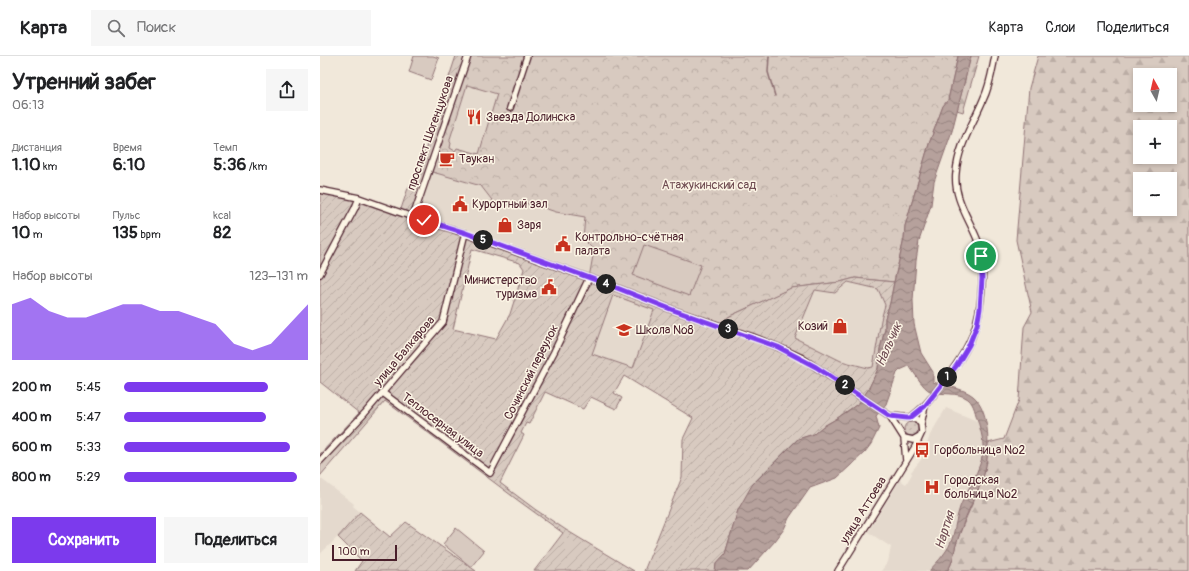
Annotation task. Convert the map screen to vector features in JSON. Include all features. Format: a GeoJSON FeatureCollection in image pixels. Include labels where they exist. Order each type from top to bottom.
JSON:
{"type":"FeatureCollection","features":[{"type":"Feature","properties":{"kind":"street","name":"проспект Шогенцукова"},"geometry":{"type":"LineString","coordinates":[[413,217],[468,56]]}},
{"type":"Feature","properties":{"kind":"street"},"geometry":{"type":"LineString","coordinates":[[510,108],[527,56]]}},
{"type":"Feature","properties":{"kind":"street"},"geometry":{"type":"LineString","coordinates":[[906,461],[900,426],[901,423],[925,406],[957,365],[969,345],[977,325],[980,309],[982,279],[981,256],[979,246],[956,189],[956,174],[959,155],[964,139],[986,92],[991,77],[994,56]]}},
{"type":"Feature","properties":{"kind":"street"},"geometry":{"type":"LineString","coordinates":[[320,190],[359,198],[413,217],[466,233],[673,310],[778,347],[816,367],[890,416],[902,435],[913,440],[920,435],[925,406]]}},
{"type":"Feature","properties":{"kind":"street"},"geometry":{"type":"LineString","coordinates":[[320,274],[359,198]]}},
{"type":"Feature","properties":{"kind":"street","name":"улица Балкарова"},"geometry":{"type":"LineString","coordinates":[[320,461],[383,393],[443,322],[466,233]]}},
{"type":"Feature","properties":{"kind":"street","name":"Сочинский переулок"},"geometry":{"type":"LineString","coordinates":[[490,473],[492,472],[554,352],[589,278]]}},
{"type":"Feature","properties":{"kind":"street","name":"Теплосерная улица"},"geometry":{"type":"LineString","coordinates":[[383,393],[490,473]]}},
{"type":"Feature","properties":{"kind":"street"},"geometry":{"type":"LineString","coordinates":[[890,416],[917,419],[921,424]]}},
{"type":"Feature","properties":{"kind":"street","name":"улица Аттоева"},"geometry":{"type":"LineString","coordinates":[[838,571],[915,447],[920,435]]}},
{"type":"Feature","properties":{"kind":"shaded area","name":"Звезда Долинска"},"geometry":{"type":"Polygon","coordinates":[[[467,85],[498,95],[479,154],[457,148],[456,151],[450,149],[450,140],[467,85]]]}},
{"type":"Feature","properties":{"kind":"shaded area"},"geometry":{"type":"Polygon","coordinates":[[[429,171],[481,186],[495,204],[522,206],[529,203],[556,212],[585,217],[583,239],[594,250],[589,278],[413,217],[429,171]]]}},
{"type":"Feature","properties":{"kind":"shaded area","name":"Козий"},"geometry":{"type":"Polygon","coordinates":[[[848,282],[878,288],[885,305],[873,367],[869,368],[841,361],[795,338],[815,290],[835,293],[848,282]]]}},
{"type":"Feature","properties":{"kind":"shaded area","name":"Школа №8"},"geometry":{"type":"Polygon","coordinates":[[[613,295],[654,309],[633,368],[592,354],[613,295]]]}},
{"type":"Feature","properties":{"kind":"shaded area","name":"Городская больница №2"},"geometry":{"type":"Polygon","coordinates":[[[946,408],[977,421],[984,446],[981,463],[960,507],[952,538],[943,556],[929,571],[881,571],[888,562],[891,547],[868,532],[900,480],[906,484],[912,474],[911,472],[924,456],[930,435],[946,408]]]}},
{"type":"Feature","properties":{"kind":"shaded area"},"geometry":{"type":"Polygon","coordinates":[[[320,478],[354,504],[353,506],[360,512],[338,537],[320,554],[320,478]]]}},
{"type":"Feature","properties":{"kind":"green space"},"geometry":{"type":"Polygon","coordinates":[[[414,56],[433,56],[439,58],[431,80],[409,72],[414,56]]]}},
{"type":"Feature","properties":{"kind":"green space"},"geometry":{"type":"Polygon","coordinates":[[[456,56],[468,56],[413,217],[717,325],[730,316],[791,288],[840,282],[855,278],[894,282],[890,303],[885,318],[885,329],[880,349],[878,369],[868,390],[859,403],[822,427],[814,434],[798,439],[769,468],[738,510],[725,554],[716,564],[715,571],[644,571],[682,477],[683,439],[693,418],[624,376],[614,393],[622,398],[616,409],[591,397],[583,409],[545,392],[529,424],[526,423],[521,433],[524,435],[500,483],[566,530],[634,571],[534,571],[563,533],[385,401],[320,476],[320,454],[359,413],[320,382],[320,190],[400,212],[408,188],[417,175],[456,56]],[[472,249],[453,329],[496,339],[510,314],[524,269],[520,263],[472,249]],[[848,282],[835,293],[815,290],[795,338],[841,361],[868,368],[873,367],[885,305],[878,289],[848,282]],[[613,295],[592,354],[633,368],[654,310],[613,295]]]}},
{"type":"Feature","properties":{"kind":"green space","name":"Атажукинский сад"},"geometry":{"type":"Polygon","coordinates":[[[468,56],[958,56],[948,100],[943,106],[929,144],[905,226],[904,239],[894,282],[855,278],[840,282],[792,288],[730,316],[717,325],[589,278],[594,250],[583,239],[585,217],[556,212],[529,203],[523,206],[495,204],[481,186],[429,171],[468,56]],[[467,85],[450,139],[450,148],[455,151],[457,148],[479,154],[497,94],[467,85]]]}},
{"type":"Feature","properties":{"kind":"green space"},"geometry":{"type":"Polygon","coordinates":[[[971,56],[979,56],[963,112],[957,110],[971,56]]]}},
{"type":"Feature","properties":{"kind":"green space"},"geometry":{"type":"Polygon","coordinates":[[[1038,56],[1189,56],[1189,571],[947,571],[952,561],[960,533],[984,474],[988,443],[1004,439],[1019,400],[1024,327],[1032,312],[1016,240],[1029,88],[1038,56]]]}},
{"type":"Feature","properties":{"kind":"green space"},"geometry":{"type":"Polygon","coordinates":[[[644,245],[701,265],[689,296],[633,275],[644,245]]]}},
{"type":"Feature","properties":{"kind":"green space"},"geometry":{"type":"Polygon","coordinates":[[[908,422],[914,422],[918,426],[918,432],[914,436],[908,436],[904,432],[904,426],[908,422]]]}},
{"type":"Feature","properties":{"kind":"green space"},"geometry":{"type":"Polygon","coordinates":[[[360,512],[390,537],[406,522],[476,571],[355,571],[362,561],[338,537],[360,512]]]}},
{"type":"Feature","properties":{"kind":"green space"},"geometry":{"type":"Polygon","coordinates":[[[456,528],[484,551],[471,567],[443,544],[456,528]]]}},
{"type":"Feature","properties":{"kind":"water","name":"Нальчик"},"geometry":{"type":"Polygon","coordinates":[[[958,56],[971,56],[952,131],[934,182],[931,205],[919,241],[913,300],[914,324],[921,353],[933,372],[933,382],[959,389],[973,396],[983,411],[988,433],[984,474],[967,513],[951,564],[947,571],[929,571],[943,555],[953,536],[960,507],[981,460],[983,452],[982,436],[973,407],[968,399],[955,394],[930,391],[909,366],[897,373],[886,404],[876,416],[879,428],[865,452],[837,478],[810,488],[789,518],[784,529],[748,571],[715,571],[716,564],[725,554],[738,510],[752,485],[798,439],[814,434],[822,427],[859,403],[868,390],[878,369],[880,349],[885,329],[885,318],[890,303],[904,239],[905,226],[929,144],[943,106],[948,100],[958,56]]]}},
{"type":"Feature","properties":{"kind":"waterway"},"geometry":{"type":"LineString","coordinates":[[769,56],[768,72],[775,96]]}},
{"type":"Feature","properties":{"kind":"place","name":"Звезда Долинска"},"geometry":{"type":"Point","coordinates":[474,117]}},
{"type":"Feature","properties":{"kind":"place","name":"Таукан"},"geometry":{"type":"Point","coordinates":[447,159]}},
{"type":"Feature","properties":{"kind":"place","name":"Курортный зал"},"geometry":{"type":"Point","coordinates":[460,204]}},
{"type":"Feature","properties":{"kind":"place","name":"Заря"},"geometry":{"type":"Point","coordinates":[505,225]}},
{"type":"Feature","properties":{"kind":"place","name":"Контрольно-счётная палата"},"geometry":{"type":"Point","coordinates":[563,244]}},
{"type":"Feature","properties":{"kind":"place","name":"Министерство туризма"},"geometry":{"type":"Point","coordinates":[549,287]}},
{"type":"Feature","properties":{"kind":"place","name":"Козий"},"geometry":{"type":"Point","coordinates":[840,326]}},
{"type":"Feature","properties":{"kind":"place","name":"Школа №8"},"geometry":{"type":"Point","coordinates":[624,330]}},
{"type":"Feature","properties":{"kind":"place","name":"Горбольница №2"},"geometry":{"type":"Point","coordinates":[922,450]}},
{"type":"Feature","properties":{"kind":"place","name":"Городская больница №2"},"geometry":{"type":"Point","coordinates":[932,487]}},
{"type":"Feature","properties":{"kind":"route"},"geometry":{"type":"LineString","coordinates":[[424,220],[466,233],[612,286],[673,310],[778,347],[802,358],[890,416],[907,418],[910,418],[925,406],[966,352],[977,325],[980,309],[982,279],[981,256]]}},
{"type":"Feature","properties":{"kind":"water label","name":"Нартия"},"geometry":{"type":"Point","coordinates":[944,530]}}]}
